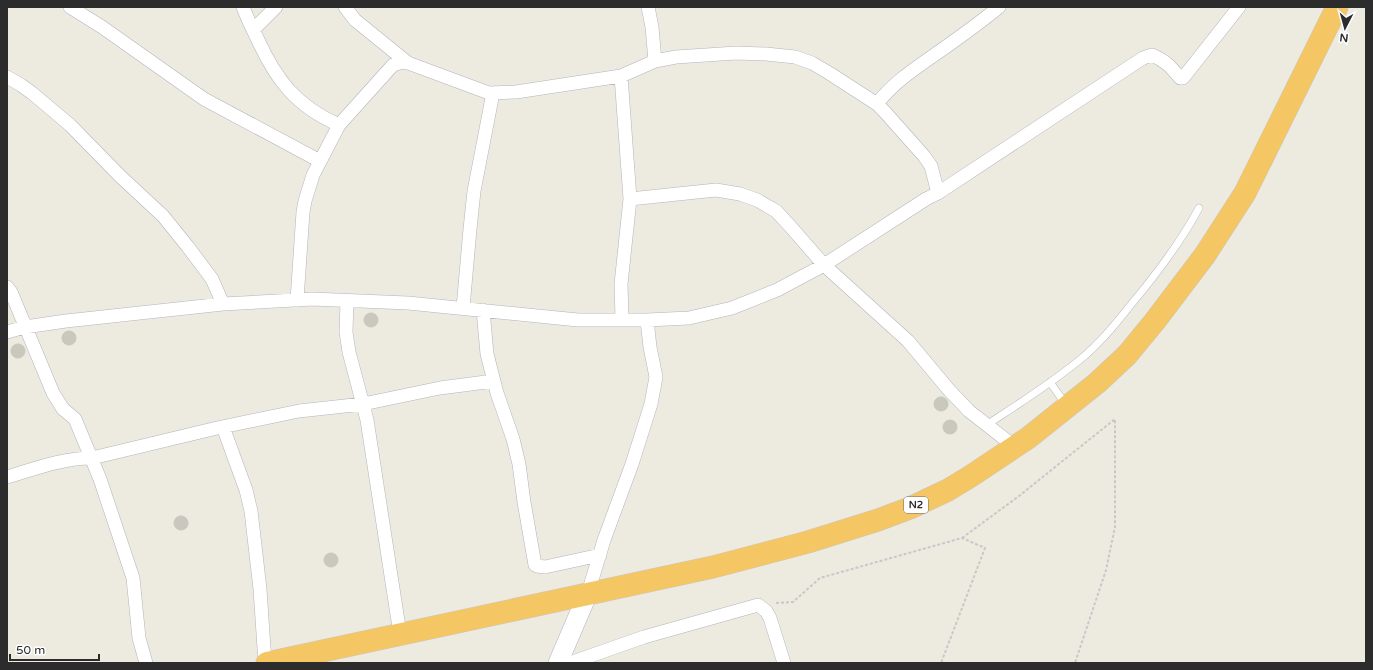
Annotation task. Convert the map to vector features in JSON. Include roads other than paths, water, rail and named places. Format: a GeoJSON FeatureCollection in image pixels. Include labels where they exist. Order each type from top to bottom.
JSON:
{"type":"FeatureCollection","features":[{"type":"Feature","properties":{"kind":"highway","name":"N2"},"geometry":{"type":"LineString","coordinates":[[266,663],[588,593],[713,568],[808,542],[878,520],[910,508],[948,490],[1015,447],[1097,383],[1127,355],[1155,321],[1205,255],[1245,193],[1337,7]]}},
{"type":"Feature","properties":{"kind":"street"},"geometry":{"type":"LineString","coordinates":[[70,7],[102,27],[204,99],[320,161]]}},
{"type":"Feature","properties":{"kind":"street"},"geometry":{"type":"LineString","coordinates":[[243,7],[276,76],[298,100],[320,117],[339,125]]}},
{"type":"Feature","properties":{"kind":"street"},"geometry":{"type":"LineString","coordinates":[[253,30],[276,7]]}},
{"type":"Feature","properties":{"kind":"street"},"geometry":{"type":"LineString","coordinates":[[345,7],[355,20],[408,64]]}},
{"type":"Feature","properties":{"kind":"street"},"geometry":{"type":"LineString","coordinates":[[648,7],[652,27],[655,61]]}},
{"type":"Feature","properties":{"kind":"street"},"geometry":{"type":"LineString","coordinates":[[877,104],[900,80],[980,22],[998,7]]}},
{"type":"Feature","properties":{"kind":"street"},"geometry":{"type":"LineString","coordinates":[[7,332],[26,327],[73,320],[223,304],[312,299],[408,303],[578,320],[647,320],[689,318],[732,308],[777,290],[824,265],[926,199],[938,193],[1143,58],[1152,55],[1168,63],[1180,78],[1185,77],[1239,7]]}},
{"type":"Feature","properties":{"kind":"street"},"geometry":{"type":"LineString","coordinates":[[297,300],[304,201],[313,175],[339,125],[393,65],[402,62],[489,93],[493,93],[516,92],[621,76],[655,61],[676,57],[736,53],[795,57],[812,63],[877,104],[924,156],[931,166],[938,193]]}},
{"type":"Feature","properties":{"kind":"street"},"geometry":{"type":"LineString","coordinates":[[621,76],[630,199],[621,284],[622,319]]}},
{"type":"Feature","properties":{"kind":"street"},"geometry":{"type":"LineString","coordinates":[[7,77],[32,93],[70,125],[120,176],[163,216],[212,280],[223,304]]}},
{"type":"Feature","properties":{"kind":"street"},"geometry":{"type":"LineString","coordinates":[[463,308],[474,191],[493,93]]}},
{"type":"Feature","properties":{"kind":"street"},"geometry":{"type":"LineString","coordinates":[[630,199],[716,190],[740,194],[757,200],[776,211],[824,265],[908,342],[969,411],[988,424],[1015,447]]}},
{"type":"Feature","properties":{"kind":"street"},"geometry":{"type":"LineString","coordinates":[[7,287],[11,292],[55,398],[63,409],[75,419],[100,479],[133,578],[139,638],[146,663]]}},
{"type":"Feature","properties":{"kind":"street"},"geometry":{"type":"LineString","coordinates":[[347,301],[346,332],[348,352],[363,404],[400,634]]}},
{"type":"Feature","properties":{"kind":"street"},"geometry":{"type":"LineString","coordinates":[[482,310],[487,354],[497,393],[520,464],[524,502],[535,565],[545,567],[600,555]]}},
{"type":"Feature","properties":{"kind":"street"},"geometry":{"type":"LineString","coordinates":[[558,663],[588,593],[651,404],[656,377],[650,347],[647,320]]}},
{"type":"Feature","properties":{"kind":"street"},"geometry":{"type":"LineString","coordinates":[[7,477],[81,458],[92,458],[223,427],[299,411],[363,404],[440,388],[494,381]]}},
{"type":"Feature","properties":{"kind":"street"},"geometry":{"type":"LineString","coordinates":[[223,427],[246,490],[251,511],[266,663]]}},
{"type":"Feature","properties":{"kind":"street"},"geometry":{"type":"LineString","coordinates":[[570,663],[644,637],[758,605],[766,611],[770,618],[784,663]]}},
{"type":"Feature","properties":{"kind":"lane"},"geometry":{"type":"LineString","coordinates":[[988,424],[1050,382],[1082,358],[1102,339],[1147,286],[1185,234],[1199,208]]}},
{"type":"Feature","properties":{"kind":"lane"},"geometry":{"type":"LineString","coordinates":[[1050,382],[1067,407]]}}]}
